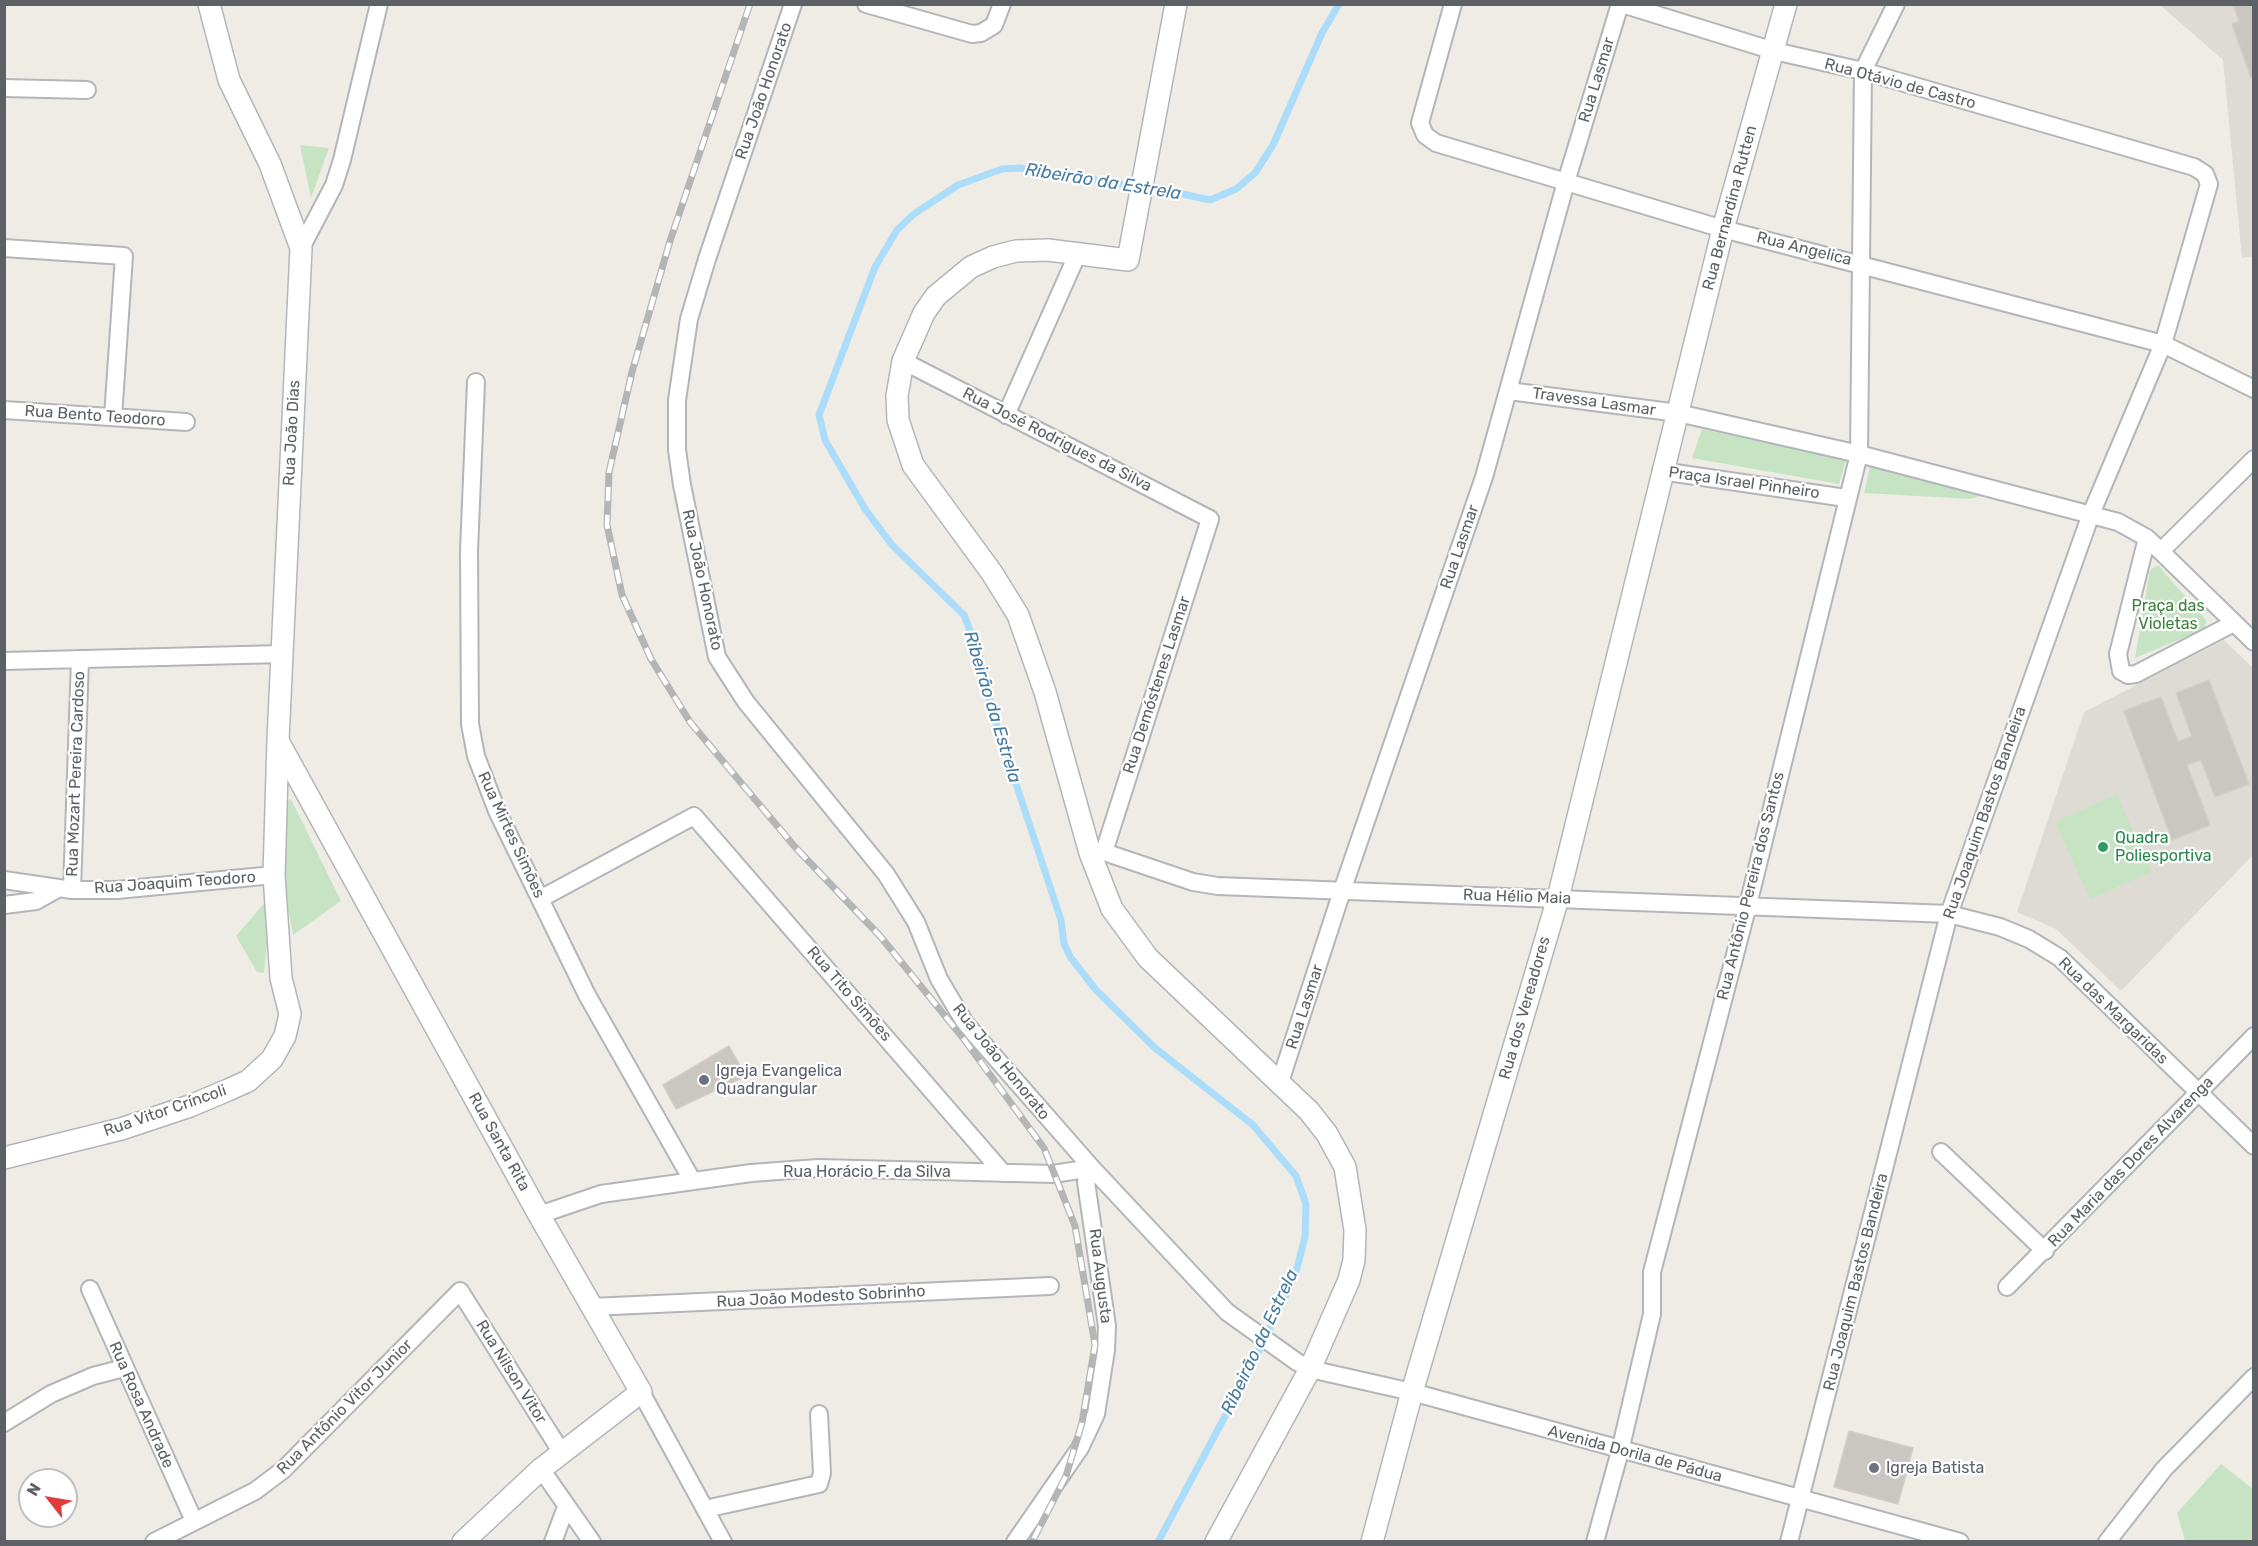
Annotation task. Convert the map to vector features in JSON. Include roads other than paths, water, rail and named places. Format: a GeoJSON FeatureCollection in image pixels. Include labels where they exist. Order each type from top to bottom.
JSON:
{"type":"FeatureCollection","features":[{"type":"Feature","properties":{"kind":"street"},"geometry":{"type":"LineString","coordinates":[[209,4],[229,80],[270,164],[301,248]]}},
{"type":"Feature","properties":{"kind":"street","name":"Rua João Dias"},"geometry":{"type":"LineString","coordinates":[[274,875],[278,740],[301,248],[334,185],[379,4]]}},
{"type":"Feature","properties":{"kind":"street","name":"Rua João Honorato"},"geometry":{"type":"LineString","coordinates":[[793,4],[707,259],[689,319],[681,361],[677,400],[677,450],[714,645],[725,671],[746,702],[895,888],[916,922],[939,979],[965,1023],[1059,1132],[1227,1312],[1304,1366]]}},
{"type":"Feature","properties":{"kind":"street"},"geometry":{"type":"LineString","coordinates":[[866,4],[961,32],[981,33],[988,30],[998,18],[1002,4]]}},
{"type":"Feature","properties":{"kind":"street"},"geometry":{"type":"LineString","coordinates":[[1176,4],[1128,260],[1078,253],[1016,251],[993,257],[971,267],[955,278],[930,304],[903,361],[897,396],[898,420],[903,441],[913,465],[992,573],[1018,615],[1097,853],[1112,909],[1128,935],[1195,1005],[1280,1082],[1327,1134],[1345,1167],[1352,1196],[1355,1230],[1354,1260],[1349,1280],[1216,1542]]}},
{"type":"Feature","properties":{"kind":"street","name":"Rua Angelica"},"geometry":{"type":"LineString","coordinates":[[1453,4],[1420,123],[1425,135],[1448,147],[1722,229],[2163,344],[2253,389]]}},
{"type":"Feature","properties":{"kind":"street","name":"Rua Otávio de Castro"},"geometry":{"type":"LineString","coordinates":[[1621,4],[1774,51],[1863,71],[2177,164]]}},
{"type":"Feature","properties":{"kind":"street","name":"Rua Lasmar"},"geometry":{"type":"LineString","coordinates":[[1280,1082],[1342,891],[1484,477],[1566,182],[1621,4]]}},
{"type":"Feature","properties":{"kind":"street","name":"Rua Bernardina Rutten"},"geometry":{"type":"LineString","coordinates":[[1678,413],[1722,229],[1786,4]]}},
{"type":"Feature","properties":{"kind":"street"},"geometry":{"type":"LineString","coordinates":[[1846,498],[1859,454],[1863,264],[1863,71],[1896,4]]}},
{"type":"Feature","properties":{"kind":"street"},"geometry":{"type":"LineString","coordinates":[[4,88],[87,90]]}},
{"type":"Feature","properties":{"kind":"street","name":"Rua Joaquim Bastos Bandeira"},"geometry":{"type":"LineString","coordinates":[[1790,1542],[1949,914],[2091,513],[2163,344],[2209,184],[2208,177],[2200,170],[2177,164]]}},
{"type":"Feature","properties":{"kind":"street"},"geometry":{"type":"LineString","coordinates":[[4,248],[124,256],[113,417]]}},
{"type":"Feature","properties":{"kind":"street"},"geometry":{"type":"LineString","coordinates":[[1006,416],[1078,253]]}},
{"type":"Feature","properties":{"kind":"street","name":"Rua José Rodrigues da Silva"},"geometry":{"type":"LineString","coordinates":[[903,361],[1210,519]]}},
{"type":"Feature","properties":{"kind":"street","name":"Rua Mirtes Simões"},"geometry":{"type":"LineString","coordinates":[[476,382],[469,552],[470,723],[476,756],[485,784],[587,995],[692,1180]]}},
{"type":"Feature","properties":{"kind":"street","name":"Travessa Lasmar"},"geometry":{"type":"LineString","coordinates":[[1509,391],[1678,413]]}},
{"type":"Feature","properties":{"kind":"street","name":"Rua Bento Teodoro"},"geometry":{"type":"LineString","coordinates":[[4,410],[186,422]]}},
{"type":"Feature","properties":{"kind":"street"},"geometry":{"type":"LineString","coordinates":[[1678,413],[1859,454],[2091,513],[2136,529],[2161,550],[2253,642]]}},
{"type":"Feature","properties":{"kind":"street","name":"Praça Israel Pinheiro"},"geometry":{"type":"LineString","coordinates":[[1678,413],[1661,471],[1846,498]]}},
{"type":"Feature","properties":{"kind":"street"},"geometry":{"type":"LineString","coordinates":[[2161,550],[2253,459]]}},
{"type":"Feature","properties":{"kind":"street","name":"Rua dos Vereadores"},"geometry":{"type":"LineString","coordinates":[[1372,1542],[1412,1392],[1558,898],[1661,471]]}},
{"type":"Feature","properties":{"kind":"street","name":"Rua Antônio Pereira dos Santos"},"geometry":{"type":"LineString","coordinates":[[1595,1542],[1620,1451],[1652,1314],[1652,1272],[1748,905],[1846,498]]}},
{"type":"Feature","properties":{"kind":"street","name":"Rua Demóstenes Lasmar"},"geometry":{"type":"LineString","coordinates":[[1097,853],[1210,519]]}},
{"type":"Feature","properties":{"kind":"street"},"geometry":{"type":"LineString","coordinates":[[2147,538],[2118,654],[2121,671],[2128,675],[2136,675],[2234,623]]}},
{"type":"Feature","properties":{"kind":"street"},"geometry":{"type":"LineString","coordinates":[[4,661],[282,654]]}},
{"type":"Feature","properties":{"kind":"street","name":"Rua Mozart Pereira Cardoso"},"geometry":{"type":"LineString","coordinates":[[66,889],[80,659]]}},
{"type":"Feature","properties":{"kind":"street","name":"Rua Santa Rita"},"geometry":{"type":"LineString","coordinates":[[278,740],[539,1215],[641,1392],[723,1542]]}},
{"type":"Feature","properties":{"kind":"street","name":"Rua Tito Simões"},"geometry":{"type":"LineString","coordinates":[[540,899],[694,816],[1003,1173]]}},
{"type":"Feature","properties":{"kind":"street","name":"Rua Hélio Maia"},"geometry":{"type":"LineString","coordinates":[[1097,853],[1202,884],[1949,914]]}},
{"type":"Feature","properties":{"kind":"street","name":"Rua Joaquim Teodoro"},"geometry":{"type":"LineString","coordinates":[[4,880],[66,889],[117,890],[274,875]]}},
{"type":"Feature","properties":{"kind":"street","name":"Rua Vitor Críncoli"},"geometry":{"type":"LineString","coordinates":[[4,1158],[121,1128],[190,1106],[248,1081],[272,1059],[285,1036],[290,1014],[281,978],[274,875]]}},
{"type":"Feature","properties":{"kind":"street"},"geometry":{"type":"LineString","coordinates":[[4,905],[36,901],[66,889]]}},
{"type":"Feature","properties":{"kind":"street","name":"Rua das Margaridas"},"geometry":{"type":"LineString","coordinates":[[1949,914],[2000,927],[2029,939],[2060,958],[2253,1146]]}},
{"type":"Feature","properties":{"kind":"street","name":"Rua Maria das Dores Alvarenga"},"geometry":{"type":"LineString","coordinates":[[2007,1287],[2045,1251],[2253,1036]]}},
{"type":"Feature","properties":{"kind":"street"},"geometry":{"type":"LineString","coordinates":[[1941,1152],[2045,1251]]}},
{"type":"Feature","properties":{"kind":"street","name":"Rua Horácio F. da Silva"},"geometry":{"type":"LineString","coordinates":[[539,1215],[601,1194],[692,1180],[818,1168],[1053,1174],[1092,1168]]}},
{"type":"Feature","properties":{"kind":"street","name":"Rua Augusta"},"geometry":{"type":"LineString","coordinates":[[1015,1542],[1080,1448],[1096,1414],[1106,1350],[1107,1326],[1086,1182],[1092,1168]]}},
{"type":"Feature","properties":{"kind":"street","name":"Rua João Modesto Sobrinho"},"geometry":{"type":"LineString","coordinates":[[591,1307],[1050,1286]]}},
{"type":"Feature","properties":{"kind":"street","name":"Rua Rosa Andrade"},"geometry":{"type":"LineString","coordinates":[[90,1288],[194,1521]]}},
{"type":"Feature","properties":{"kind":"street","name":"Rua Nilson Vitor"},"geometry":{"type":"LineString","coordinates":[[460,1291],[562,1453]]}},
{"type":"Feature","properties":{"kind":"street","name":"Rua Antônio Vitor Junior"},"geometry":{"type":"LineString","coordinates":[[154,1542],[255,1491],[283,1470],[460,1291]]}},
{"type":"Feature","properties":{"kind":"street","name":"Avenida Dorila de Pádua"},"geometry":{"type":"LineString","coordinates":[[1304,1366],[1412,1392],[1620,1451],[1960,1542]]}},
{"type":"Feature","properties":{"kind":"street"},"geometry":{"type":"LineString","coordinates":[[4,1423],[51,1394],[93,1376],[124,1368]]}},
{"type":"Feature","properties":{"kind":"street"},"geometry":{"type":"LineString","coordinates":[[2107,1542],[2164,1469],[2253,1377]]}},
{"type":"Feature","properties":{"kind":"street"},"geometry":{"type":"LineString","coordinates":[[464,1542],[541,1469],[641,1392]]}},
{"type":"Feature","properties":{"kind":"street"},"geometry":{"type":"LineString","coordinates":[[705,1509],[819,1484],[822,1473],[819,1414]]}},
{"type":"Feature","properties":{"kind":"street"},"geometry":{"type":"LineString","coordinates":[[541,1469],[592,1542]]}},
{"type":"Feature","properties":{"kind":"street"},"geometry":{"type":"LineString","coordinates":[[553,1542],[566,1507]]}},
{"type":"Feature","properties":{"kind":"waterway","name":"Ribeirão da Estrela"},"geometry":{"type":"LineString","coordinates":[[1158,1542],[1247,1375],[1295,1276],[1305,1237],[1306,1204],[1296,1176],[1253,1125],[1155,1048],[1096,990],[1071,958],[1064,944],[1061,920],[993,714],[978,651],[964,615],[892,545],[865,509],[825,440],[819,415],[875,267],[897,230],[914,214],[958,185],[1002,169],[1019,168],[1210,200],[1236,189],[1255,173],[1273,145],[1322,33],[1339,4]]}},
{"type":"Feature","properties":{"kind":"railway"},"geometry":{"type":"LineString","coordinates":[[750,4],[670,241],[632,372],[609,472],[607,525],[622,595],[651,659],[690,722],[795,847],[880,936],[963,1038],[1044,1148],[1075,1226],[1095,1345],[1082,1423],[1066,1476],[1032,1542]]}},
{"type":"Feature","properties":{"kind":"place","name":"Quadra Poliesportiva"},"geometry":{"type":"Point","coordinates":[2103,847]}},
{"type":"Feature","properties":{"kind":"place","name":"Igreja Evangelica Quadrangular"},"geometry":{"type":"Point","coordinates":[704,1080]}},
{"type":"Feature","properties":{"kind":"place","name":"Igreja Batista"},"geometry":{"type":"Point","coordinates":[1874,1468]}},
{"type":"Feature","properties":{"kind":"park label","name":"Praça das Violetas"},"geometry":{"type":"Point","coordinates":[2168,615]}}]}
